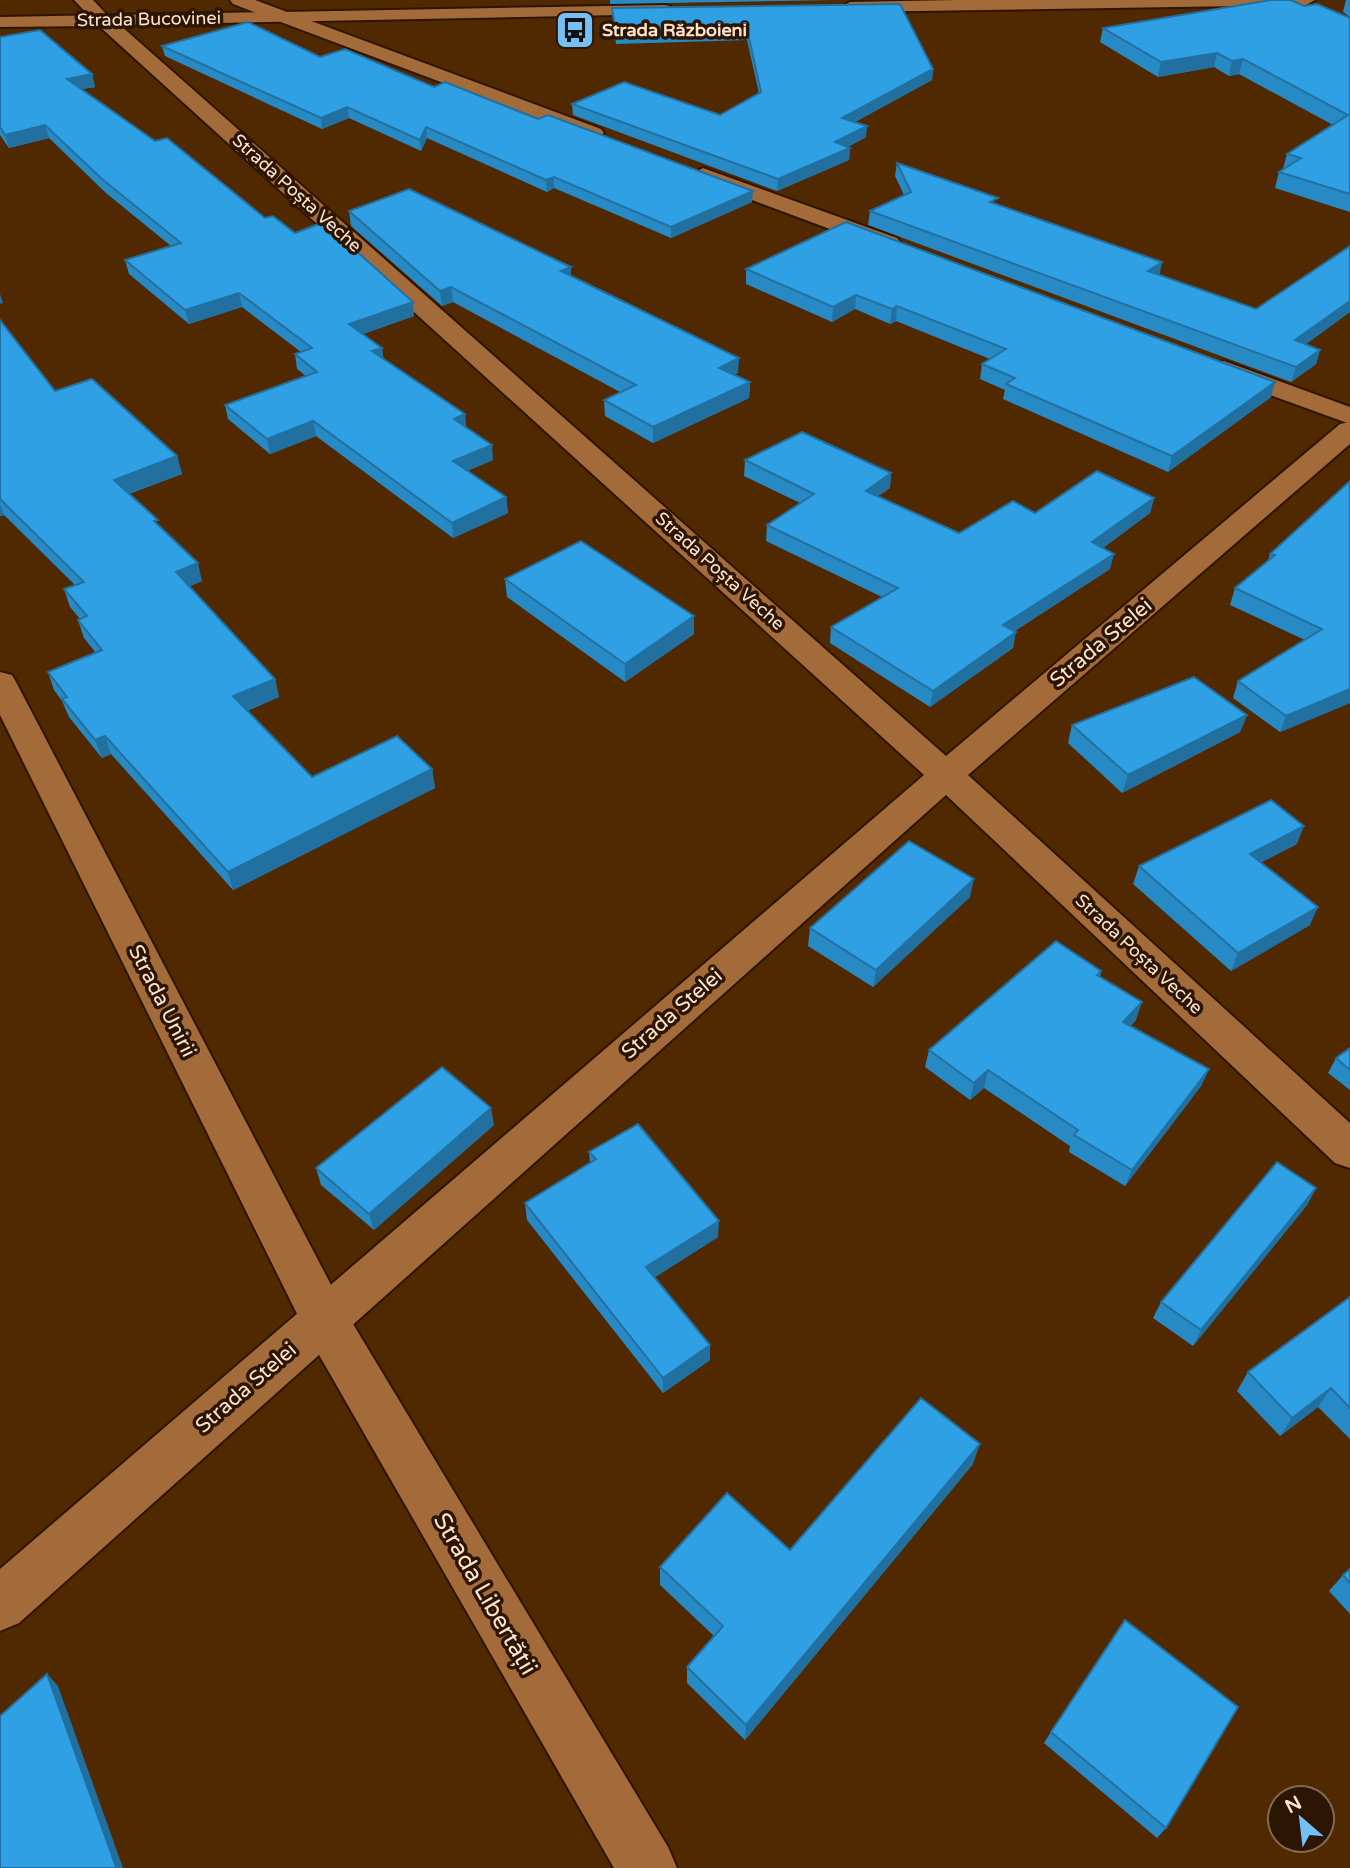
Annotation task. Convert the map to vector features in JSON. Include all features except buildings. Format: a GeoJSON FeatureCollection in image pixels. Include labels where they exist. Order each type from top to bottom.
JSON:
{"type":"FeatureCollection","features":[{"type":"Feature","properties":{"kind":"street"},"geometry":{"type":"LineString","coordinates":[[239,0],[620,142]]}},
{"type":"Feature","properties":{"kind":"street"},"geometry":{"type":"LineString","coordinates":[[827,8],[1109,1],[1310,4]]}},
{"type":"Feature","properties":{"kind":"street","name":"Strada Bucovinei"},"geometry":{"type":"LineString","coordinates":[[0,22],[93,10],[282,15],[676,10]]}},
{"type":"Feature","properties":{"kind":"street","name":"Strada Poșta Veche"},"geometry":{"type":"LineString","coordinates":[[93,10],[946,775],[1350,1150]]}},
{"type":"Feature","properties":{"kind":"street"},"geometry":{"type":"LineString","coordinates":[[685,167],[907,250]]}},
{"type":"Feature","properties":{"kind":"street"},"geometry":{"type":"LineString","coordinates":[[1207,362],[1350,416]]}},
{"type":"Feature","properties":{"kind":"street","name":"Strada Stelei"},"geometry":{"type":"LineString","coordinates":[[0,1604],[946,775],[1350,430]]}},
{"type":"Feature","properties":{"kind":"street","name":"Strada Unirii"},"geometry":{"type":"LineString","coordinates":[[0,682],[324,1319]]}},
{"type":"Feature","properties":{"kind":"street","name":"Strada Libertății"},"geometry":{"type":"LineString","coordinates":[[324,1319],[647,1868]]}},
{"type":"Feature","properties":{"kind":"place","name":"Strada Războieni"},"geometry":{"type":"Point","coordinates":[575,30]}}]}
